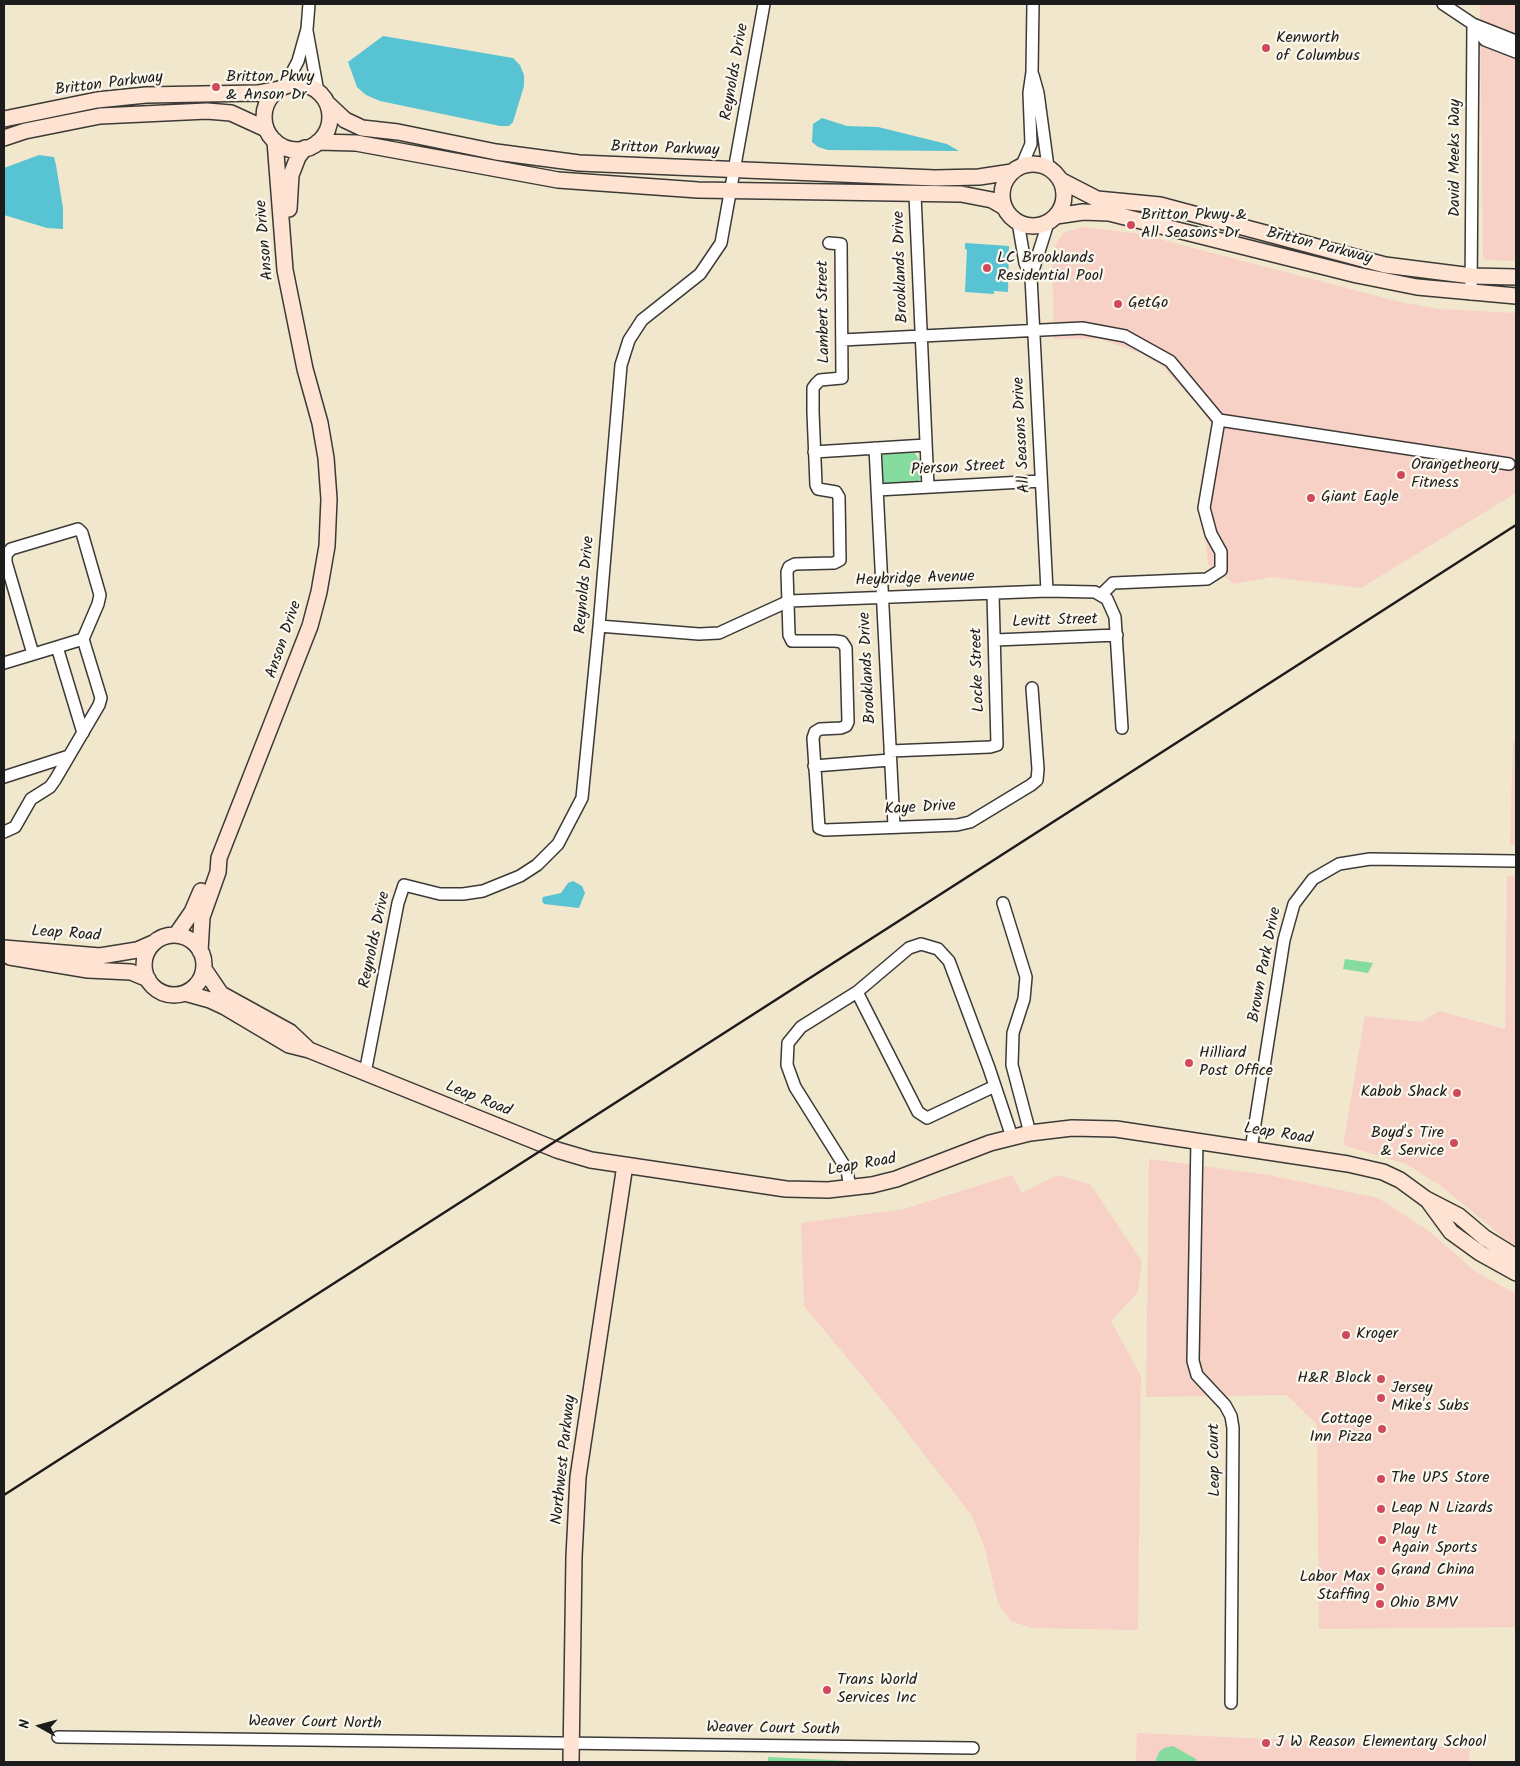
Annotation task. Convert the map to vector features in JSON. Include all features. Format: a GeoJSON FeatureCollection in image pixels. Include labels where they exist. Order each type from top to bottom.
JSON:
{"type":"FeatureCollection","features":[{"type":"Feature","properties":{"kind":"street"},"geometry":{"type":"LineString","coordinates":[[309,4],[307,29],[298,61],[282,88],[271,97],[266,107],[264,118],[271,134],[289,149],[312,145],[356,143],[558,180],[730,191],[973,196],[992,200],[1004,207],[1018,222],[1028,226],[1052,219],[1064,200],[1062,181],[1048,167],[1031,163],[1017,168]]}},
{"type":"Feature","properties":{"kind":"street","name":"Reynolds Drive"},"geometry":{"type":"LineString","coordinates":[[365,1073],[398,903],[404,885],[440,894],[482,891],[502,884],[537,865],[552,851],[574,817],[582,798],[599,626],[621,364],[624,352],[642,320],[687,287],[711,262],[721,243],[764,4]]}},
{"type":"Feature","properties":{"kind":"street"},"geometry":{"type":"LineString","coordinates":[[1004,207],[1003,184],[1017,168],[1031,144],[1029,93],[1032,72],[1033,4]]}},
{"type":"Feature","properties":{"kind":"street"},"geometry":{"type":"LineString","coordinates":[[1443,4],[1473,24],[1516,41]]}},
{"type":"Feature","properties":{"kind":"street"},"geometry":{"type":"LineString","coordinates":[[1473,24],[1485,40],[1516,52]]}},
{"type":"Feature","properties":{"kind":"street","name":"David Meeks Way"},"geometry":{"type":"LineString","coordinates":[[1471,294],[1473,24]]}},
{"type":"Feature","properties":{"kind":"street"},"geometry":{"type":"LineString","coordinates":[[307,29],[318,92]]}},
{"type":"Feature","properties":{"kind":"street"},"geometry":{"type":"LineString","coordinates":[[1032,72],[1038,93],[1048,167]]}},
{"type":"Feature","properties":{"kind":"street"},"geometry":{"type":"LineString","coordinates":[[282,88],[297,84],[307,85],[318,92],[328,104],[329,125],[312,145]]}},
{"type":"Feature","properties":{"kind":"street","name":"Britton Parkway"},"geometry":{"type":"LineString","coordinates":[[4,119],[97,100],[146,95],[258,93],[282,88]]}},
{"type":"Feature","properties":{"kind":"street","name":"Britton Parkway"},"geometry":{"type":"LineString","coordinates":[[328,104],[345,120],[362,128],[398,132],[496,152],[579,164],[935,178],[979,177],[1017,168]]}},
{"type":"Feature","properties":{"kind":"street","name":"Britton Parkway"},"geometry":{"type":"LineString","coordinates":[[4,138],[25,131],[100,116],[207,111],[231,113],[271,134]]}},
{"type":"Feature","properties":{"kind":"street","name":"Anson Drive"},"geometry":{"type":"LineString","coordinates":[[271,134],[285,270],[304,369],[320,423]]}},
{"type":"Feature","properties":{"kind":"street","name":"Anson Drive"},"geometry":{"type":"LineString","coordinates":[[200,951],[202,917],[218,872],[219,858],[295,667],[319,592],[327,546],[329,499],[326,458],[314,367],[290,232],[289,196],[291,175],[298,157],[312,145]]}},
{"type":"Feature","properties":{"kind":"street","name":"Britton Parkway"},"geometry":{"type":"LineString","coordinates":[[1062,181],[1097,199],[1160,205],[1385,264],[1472,276],[1516,277]]}},
{"type":"Feature","properties":{"kind":"street","name":"Brooklands Drive"},"geometry":{"type":"LineString","coordinates":[[915,195],[928,487]]}},
{"type":"Feature","properties":{"kind":"street","name":"Britton Parkway"},"geometry":{"type":"LineString","coordinates":[[1052,219],[1083,212],[1109,213],[1357,275],[1471,294],[1516,296]]}},
{"type":"Feature","properties":{"kind":"street","name":"All Seasons Drive"},"geometry":{"type":"LineString","coordinates":[[1031,277],[1052,219]]}},
{"type":"Feature","properties":{"kind":"street","name":"All Seasons Drive"},"geometry":{"type":"LineString","coordinates":[[1018,222],[1023,254],[1031,277],[1047,591]]}},
{"type":"Feature","properties":{"kind":"street","name":"Lambert Street"},"geometry":{"type":"LineString","coordinates":[[819,828],[813,738],[815,732],[820,729],[841,728],[846,726],[848,722],[846,648],[842,642],[835,641],[792,641],[789,635],[787,572],[790,566],[795,564],[834,563],[840,560],[839,497],[836,492],[818,490],[814,452],[813,388],[820,380],[842,378],[841,244],[829,243]]}},
{"type":"Feature","properties":{"kind":"street"},"geometry":{"type":"LineString","coordinates":[[842,340],[1034,332],[1048,329],[1082,328],[1126,336],[1170,361],[1219,420],[1509,464]]}},
{"type":"Feature","properties":{"kind":"street"},"geometry":{"type":"LineString","coordinates":[[1122,728],[1117,635],[1111,606],[1101,596],[1113,583],[1207,579],[1221,570],[1221,552],[1211,534],[1204,508],[1219,420]]}},
{"type":"Feature","properties":{"kind":"street","name":"Pierson Street"},"geometry":{"type":"LineString","coordinates":[[814,452],[926,445]]}},
{"type":"Feature","properties":{"kind":"street","name":"Brooklands Drive"},"geometry":{"type":"LineString","coordinates":[[874,448],[894,826]]}},
{"type":"Feature","properties":{"kind":"street","name":"Pierson Street"},"geometry":{"type":"LineString","coordinates":[[877,490],[1041,481]]}},
{"type":"Feature","properties":{"kind":"street"},"geometry":{"type":"LineString","coordinates":[[4,832],[15,827],[31,798],[50,787],[83,733],[101,698],[83,639],[100,595],[82,533],[78,529],[11,549],[6,554],[6,562],[33,654]]}},
{"type":"Feature","properties":{"kind":"street","name":"Heybridge Avenue"},"geometry":{"type":"LineString","coordinates":[[599,626],[699,634],[719,633],[789,601],[1047,591],[1088,592],[1101,596]]}},
{"type":"Feature","properties":{"kind":"street","name":"Locke Street"},"geometry":{"type":"LineString","coordinates":[[890,756],[990,747],[997,744],[993,594]]}},
{"type":"Feature","properties":{"kind":"street","name":"Levitt Street"},"geometry":{"type":"LineString","coordinates":[[995,640],[1117,635]]}},
{"type":"Feature","properties":{"kind":"street"},"geometry":{"type":"LineString","coordinates":[[4,663],[83,639]]}},
{"type":"Feature","properties":{"kind":"street"},"geometry":{"type":"LineString","coordinates":[[57,647],[83,733]]}},
{"type":"Feature","properties":{"kind":"street","name":"Kaye Drive"},"geometry":{"type":"LineString","coordinates":[[819,828],[825,830],[957,825],[970,822],[1032,785],[1037,780],[1032,688]]}},
{"type":"Feature","properties":{"kind":"street"},"geometry":{"type":"LineString","coordinates":[[4,777],[69,756]]}},
{"type":"Feature","properties":{"kind":"street"},"geometry":{"type":"LineString","coordinates":[[814,766],[890,756]]}},
{"type":"Feature","properties":{"kind":"street","name":"Anson Drive"},"geometry":{"type":"LineString","coordinates":[[176,935],[192,912],[212,865],[219,858]]}},
{"type":"Feature","properties":{"kind":"street","name":"Brown Park Drive"},"geometry":{"type":"LineString","coordinates":[[1251,1149],[1284,940],[1294,904],[1313,879],[1339,864],[1370,860],[1516,861]]}},
{"type":"Feature","properties":{"kind":"street"},"geometry":{"type":"LineString","coordinates":[[1003,903],[1026,977],[1024,999],[1013,1033],[1012,1065],[1030,1132]]}},
{"type":"Feature","properties":{"kind":"street"},"geometry":{"type":"LineString","coordinates":[[168,935],[176,935],[190,940],[200,951],[204,969],[197,984],[184,993],[177,995],[163,993],[152,985],[148,979],[144,960],[153,943],[168,935]]}},
{"type":"Feature","properties":{"kind":"street","name":"Leap Road"},"geometry":{"type":"LineString","coordinates":[[4,948],[100,956],[137,950],[153,943]]}},
{"type":"Feature","properties":{"kind":"street"},"geometry":{"type":"LineString","coordinates":[[850,1189],[847,1170],[795,1087],[787,1065],[788,1044],[801,1027],[857,992],[909,948],[921,944],[938,949],[948,962],[995,1086],[1012,1137]]}},
{"type":"Feature","properties":{"kind":"street","name":"Leap Road"},"geometry":{"type":"LineString","coordinates":[[4,955],[71,968],[131,972],[148,979]]}},
{"type":"Feature","properties":{"kind":"street","name":"Leap Road"},"geometry":{"type":"LineString","coordinates":[[204,969],[208,978],[221,994],[290,1032],[309,1050]]}},
{"type":"Feature","properties":{"kind":"street"},"geometry":{"type":"LineString","coordinates":[[857,992],[918,1112],[927,1118],[995,1086]]}},
{"type":"Feature","properties":{"kind":"street","name":"Leap Road"},"geometry":{"type":"LineString","coordinates":[[184,993],[210,1000],[289,1045],[309,1050],[572,1155],[786,1190],[810,1191],[850,1189],[896,1179],[1030,1132],[1093,1128],[1125,1130],[1348,1164],[1383,1172],[1400,1180],[1426,1199],[1460,1216],[1485,1238],[1516,1257]]}},
{"type":"Feature","properties":{"kind":"street","name":"Leap Court"},"geometry":{"type":"LineString","coordinates":[[1197,1140],[1193,1360],[1197,1375],[1225,1405],[1231,1416],[1233,1428],[1231,1703]]}},
{"type":"Feature","properties":{"kind":"street","name":"Northwest Parkway"},"geometry":{"type":"LineString","coordinates":[[571,1762],[574,1557],[578,1477],[625,1165]]}},
{"type":"Feature","properties":{"kind":"street","name":"Leap Road"},"geometry":{"type":"LineString","coordinates":[[1426,1199],[1451,1232],[1480,1253],[1516,1273]]}},
{"type":"Feature","properties":{"kind":"street","name":"Weaver Court North"},"geometry":{"type":"LineString","coordinates":[[58,1737],[571,1743]]}},
{"type":"Feature","properties":{"kind":"street","name":"Weaver Court South"},"geometry":{"type":"LineString","coordinates":[[571,1743],[973,1748]]}},
{"type":"Feature","properties":{"kind":"shaded area"},"geometry":{"type":"Polygon","coordinates":[[[1480,4],[1516,4],[1516,261],[1485,260],[1483,256],[1480,4]]]}},
{"type":"Feature","properties":{"kind":"shaded area"},"geometry":{"type":"Polygon","coordinates":[[[1083,227],[1140,234],[1396,301],[1438,309],[1516,313],[1516,493],[1361,588],[1272,577],[1234,584],[1208,564],[1202,507],[1211,424],[1199,407],[1163,367],[1142,354],[1100,339],[1054,339],[1052,252],[1063,233],[1083,227]]]}},
{"type":"Feature","properties":{"kind":"shaded area"},"geometry":{"type":"Polygon","coordinates":[[[1516,740],[1516,845],[1510,845],[1513,741],[1516,740]]]}},
{"type":"Feature","properties":{"kind":"shaded area"},"geometry":{"type":"Polygon","coordinates":[[[1516,875],[1516,1245],[1510,1243],[1441,1186],[1406,1164],[1343,1145],[1365,1016],[1421,1022],[1439,1011],[1505,1029],[1507,876],[1516,875]]]}},
{"type":"Feature","properties":{"kind":"shaded area"},"geometry":{"type":"Polygon","coordinates":[[[1149,1159],[1269,1175],[1378,1198],[1429,1231],[1475,1271],[1516,1294],[1516,1627],[1319,1629],[1317,1425],[1287,1395],[1146,1397],[1149,1159]]]}},
{"type":"Feature","properties":{"kind":"shaded area"},"geometry":{"type":"Polygon","coordinates":[[[1012,1175],[1022,1193],[1057,1175],[1090,1184],[1142,1262],[1138,1292],[1111,1321],[1141,1376],[1138,1630],[1031,1628],[1011,1621],[998,1603],[985,1549],[972,1516],[878,1395],[804,1306],[801,1223],[904,1209],[1012,1175]]]}},
{"type":"Feature","properties":{"kind":"shaded area","name":"J W Reason Elementary School"},"geometry":{"type":"Polygon","coordinates":[[[1137,1733],[1470,1748],[1469,1762],[1136,1762],[1137,1733]]]}},
{"type":"Feature","properties":{"kind":"green space"},"geometry":{"type":"Polygon","coordinates":[[[913,450],[920,461],[921,478],[917,482],[886,484],[881,480],[879,460],[881,455],[885,452],[913,450]]]}},
{"type":"Feature","properties":{"kind":"green space"},"geometry":{"type":"Polygon","coordinates":[[[1345,959],[1373,963],[1368,973],[1343,969],[1345,959]]]}},
{"type":"Feature","properties":{"kind":"green space"},"geometry":{"type":"Polygon","coordinates":[[[1173,1746],[1196,1759],[1197,1762],[1155,1762],[1159,1752],[1164,1748],[1173,1746]]]}},
{"type":"Feature","properties":{"kind":"green space"},"geometry":{"type":"Polygon","coordinates":[[[768,1757],[872,1762],[768,1762],[768,1757]]]}},
{"type":"Feature","properties":{"kind":"water"},"geometry":{"type":"Polygon","coordinates":[[[383,36],[513,58],[520,65],[524,75],[524,86],[513,122],[509,126],[500,126],[380,101],[366,95],[357,87],[348,62],[383,36]]]}},
{"type":"Feature","properties":{"kind":"water"},"geometry":{"type":"Polygon","coordinates":[[[822,118],[847,126],[878,127],[947,144],[959,151],[828,150],[818,147],[812,142],[813,124],[822,118]]]}},
{"type":"Feature","properties":{"kind":"water"},"geometry":{"type":"Polygon","coordinates":[[[39,155],[54,157],[63,208],[63,229],[47,228],[4,215],[4,168],[39,155]]]}},
{"type":"Feature","properties":{"kind":"water","name":"LC Brooklands Residential Pool"},"geometry":{"type":"Polygon","coordinates":[[[965,243],[1009,246],[1008,292],[994,291],[994,294],[965,292],[967,250],[965,249],[965,243]]]}},
{"type":"Feature","properties":{"kind":"water"},"geometry":{"type":"Polygon","coordinates":[[[573,881],[582,886],[585,893],[579,908],[544,904],[542,901],[543,897],[561,893],[568,883],[573,881]]]}},
{"type":"Feature","properties":{"kind":"railway"},"geometry":{"type":"LineString","coordinates":[[4,1495],[1516,525]]}},
{"type":"Feature","properties":{"kind":"place","name":"Kenworth of Columbus"},"geometry":{"type":"Point","coordinates":[1266,48]}},
{"type":"Feature","properties":{"kind":"place","name":"Britton Pkwy & Anson Dr"},"geometry":{"type":"Point","coordinates":[216,87]}},
{"type":"Feature","properties":{"kind":"place","name":"Britton Pkwy & All Seasons Dr"},"geometry":{"type":"Point","coordinates":[1131,225]}},
{"type":"Feature","properties":{"kind":"place","name":"LC Brooklands Residential Pool"},"geometry":{"type":"Point","coordinates":[987,268]}},
{"type":"Feature","properties":{"kind":"place","name":"GetGo"},"geometry":{"type":"Point","coordinates":[1118,304]}},
{"type":"Feature","properties":{"kind":"place","name":"Orangetheory Fitness"},"geometry":{"type":"Point","coordinates":[1401,475]}},
{"type":"Feature","properties":{"kind":"place","name":"Giant Eagle"},"geometry":{"type":"Point","coordinates":[1311,498]}},
{"type":"Feature","properties":{"kind":"place","name":"Hilliard Post Office"},"geometry":{"type":"Point","coordinates":[1189,1063]}},
{"type":"Feature","properties":{"kind":"place","name":"Kabob Shack"},"geometry":{"type":"Point","coordinates":[1457,1093]}},
{"type":"Feature","properties":{"kind":"place","name":"Boyd's Tire & Service"},"geometry":{"type":"Point","coordinates":[1454,1143]}},
{"type":"Feature","properties":{"kind":"place","name":"Kroger"},"geometry":{"type":"Point","coordinates":[1346,1335]}},
{"type":"Feature","properties":{"kind":"place","name":"H&R Block"},"geometry":{"type":"Point","coordinates":[1381,1379]}},
{"type":"Feature","properties":{"kind":"place","name":"Jersey Mike's Subs"},"geometry":{"type":"Point","coordinates":[1381,1398]}},
{"type":"Feature","properties":{"kind":"place","name":"Cottage Inn Pizza"},"geometry":{"type":"Point","coordinates":[1382,1429]}},
{"type":"Feature","properties":{"kind":"place","name":"The UPS Store"},"geometry":{"type":"Point","coordinates":[1381,1479]}},
{"type":"Feature","properties":{"kind":"place","name":"Leap N Lizards"},"geometry":{"type":"Point","coordinates":[1381,1509]}},
{"type":"Feature","properties":{"kind":"place","name":"Play It Again Sports"},"geometry":{"type":"Point","coordinates":[1382,1540]}},
{"type":"Feature","properties":{"kind":"place","name":"Grand China"},"geometry":{"type":"Point","coordinates":[1381,1571]}},
{"type":"Feature","properties":{"kind":"place","name":"Labor Max Staffing"},"geometry":{"type":"Point","coordinates":[1380,1587]}},
{"type":"Feature","properties":{"kind":"place","name":"Ohio BMV"},"geometry":{"type":"Point","coordinates":[1380,1604]}},
{"type":"Feature","properties":{"kind":"place","name":"Trans World Services Inc"},"geometry":{"type":"Point","coordinates":[827,1690]}},
{"type":"Feature","properties":{"kind":"place","name":"J W Reason Elementary School"},"geometry":{"type":"Point","coordinates":[1266,1743]}}]}
